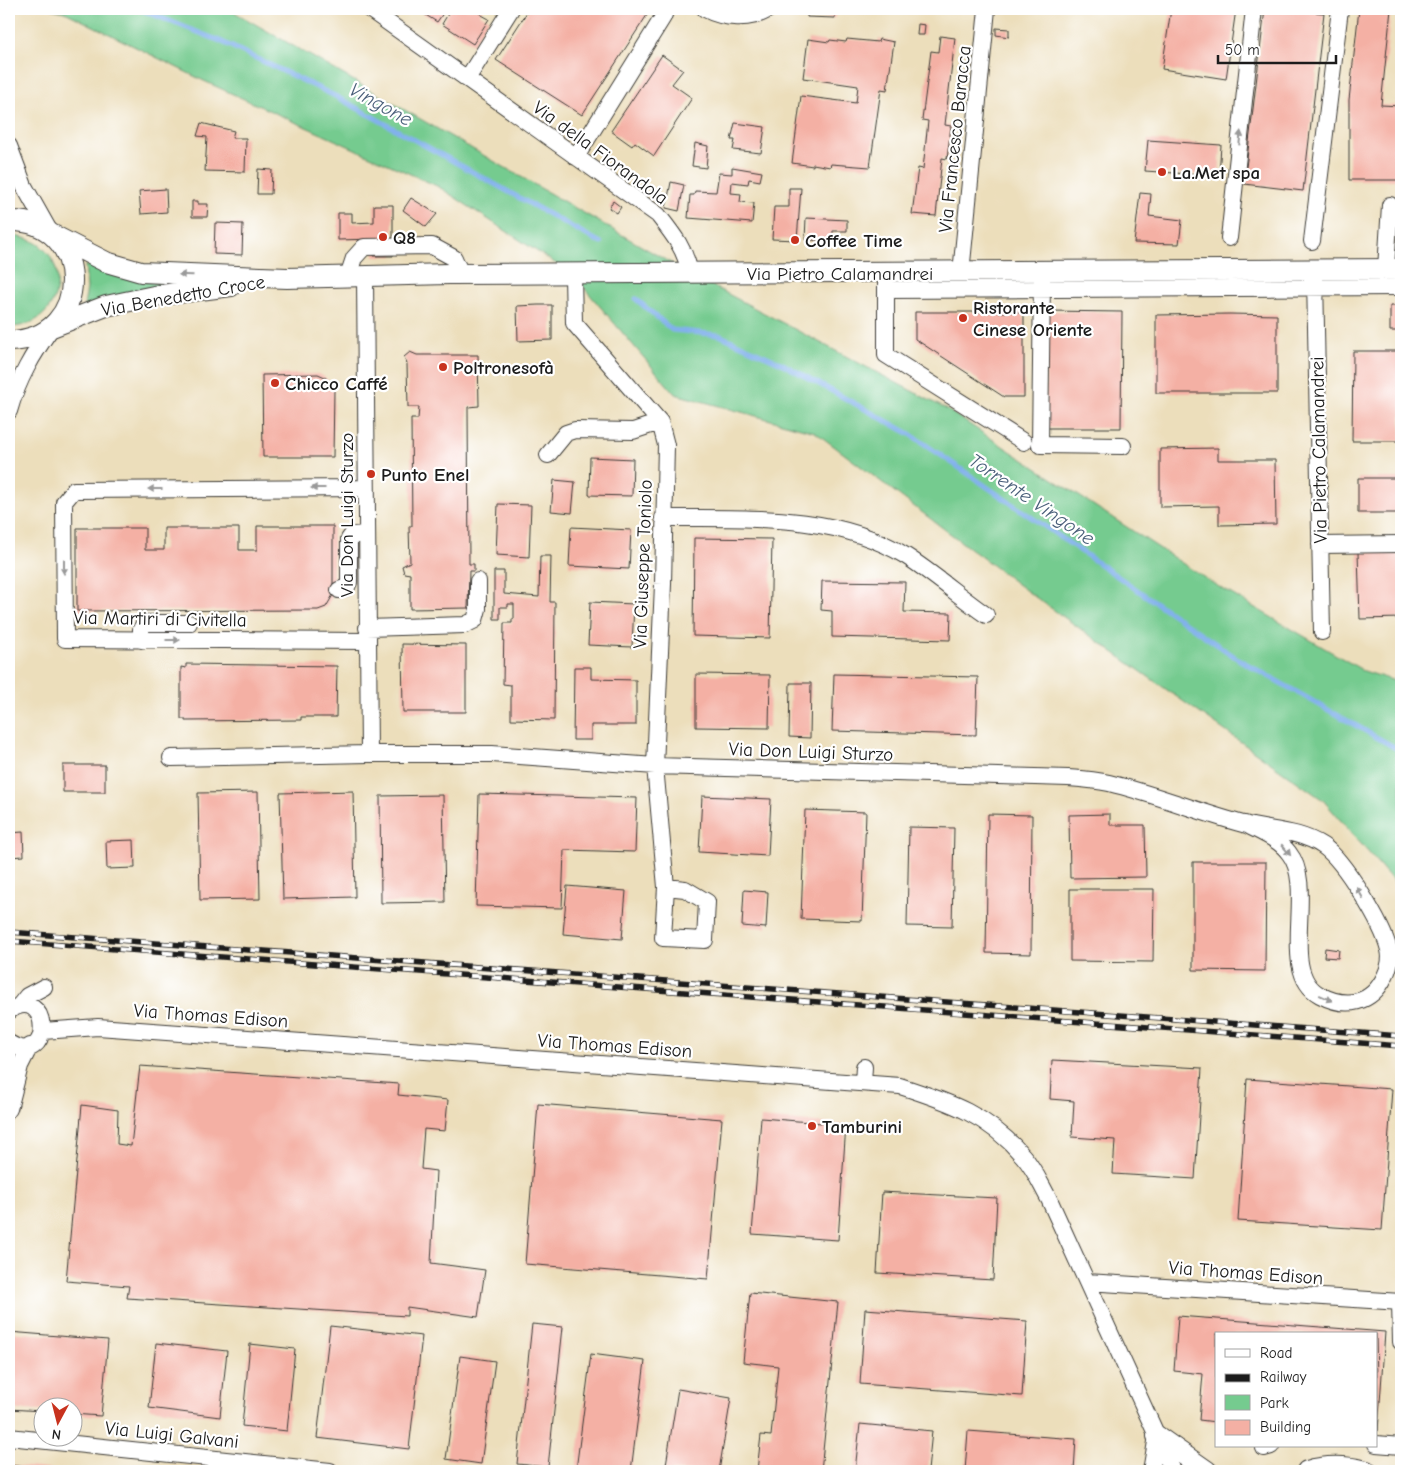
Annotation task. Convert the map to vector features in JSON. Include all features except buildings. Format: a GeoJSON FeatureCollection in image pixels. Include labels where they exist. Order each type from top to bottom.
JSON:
{"type":"FeatureCollection","features":[{"type":"Feature","properties":{"kind":"main road","name":"Via Benedetto Croce"},"geometry":{"type":"LineString","coordinates":[[9,221],[19,220],[36,225],[106,262],[141,272],[288,278],[356,276]]}},
{"type":"Feature","properties":{"kind":"main road","name":"Via Benedetto Croce"},"geometry":{"type":"LineString","coordinates":[[51,234],[66,253],[73,276],[69,302],[62,315],[52,327]]}},
{"type":"Feature","properties":{"kind":"main road","name":"Via Pietro Calamandrei"},"geometry":{"type":"LineString","coordinates":[[356,276],[682,274],[886,282],[962,273],[1042,280],[1315,278],[1394,269]]}},
{"type":"Feature","properties":{"kind":"main road","name":"Via Benedetto Croce"},"geometry":{"type":"LineString","coordinates":[[9,341],[32,338],[52,327],[106,306],[154,296],[288,278]]}},
{"type":"Feature","properties":{"kind":"main road"},"geometry":{"type":"LineString","coordinates":[[1157,1436],[1207,1471]]}},
{"type":"Feature","properties":{"kind":"main road"},"geometry":{"type":"LineString","coordinates":[[1307,1471],[1318,1468],[1342,1467],[1366,1471]]}},
{"type":"Feature","properties":{"kind":"street","name":"Via della Fiorandola"},"geometry":{"type":"LineString","coordinates":[[369,9],[658,215],[688,258],[682,274]]}},
{"type":"Feature","properties":{"kind":"street"},"geometry":{"type":"LineString","coordinates":[[466,79],[511,9]]}},
{"type":"Feature","properties":{"kind":"street"},"geometry":{"type":"LineString","coordinates":[[576,157],[663,17],[666,9]]}},
{"type":"Feature","properties":{"kind":"street"},"geometry":{"type":"LineString","coordinates":[[705,9],[714,14],[730,18],[762,14],[769,9]]}},
{"type":"Feature","properties":{"kind":"street","name":"Via Francesco Baracca"},"geometry":{"type":"LineString","coordinates":[[962,273],[987,9]]}},
{"type":"Feature","properties":{"kind":"street"},"geometry":{"type":"LineString","coordinates":[[1230,238],[1254,9]]}},
{"type":"Feature","properties":{"kind":"street"},"geometry":{"type":"LineString","coordinates":[[1330,9],[1307,240],[1340,9]]}},
{"type":"Feature","properties":{"kind":"street"},"geometry":{"type":"LineString","coordinates":[[9,146],[24,186],[51,234]]}},
{"type":"Feature","properties":{"kind":"street"},"geometry":{"type":"LineString","coordinates":[[1390,205],[1394,269]]}},
{"type":"Feature","properties":{"kind":"street"},"geometry":{"type":"LineString","coordinates":[[356,276],[354,258],[364,247],[385,246],[432,246],[454,258],[461,274]]}},
{"type":"Feature","properties":{"kind":"street","name":"Via Giuseppe Toniolo"},"geometry":{"type":"LineString","coordinates":[[578,275],[574,323],[660,422],[666,445],[655,766],[666,887]]}},
{"type":"Feature","properties":{"kind":"street","name":"Via Don Luigi Sturzo"},"geometry":{"type":"LineString","coordinates":[[356,276],[366,488],[369,754]]}},
{"type":"Feature","properties":{"kind":"street"},"geometry":{"type":"LineString","coordinates":[[1315,278],[1401,287]]}},
{"type":"Feature","properties":{"kind":"street","name":"Via Pietro Calamandrei"},"geometry":{"type":"LineString","coordinates":[[1315,278],[1322,632]]}},
{"type":"Feature","properties":{"kind":"street"},"geometry":{"type":"LineString","coordinates":[[1024,442],[886,355],[886,282],[1042,280],[1040,445],[1123,446]]}},
{"type":"Feature","properties":{"kind":"street"},"geometry":{"type":"LineString","coordinates":[[9,411],[16,387],[33,354],[52,327]]}},
{"type":"Feature","properties":{"kind":"street"},"geometry":{"type":"LineString","coordinates":[[548,454],[566,433],[575,430],[633,431],[660,422]]}},
{"type":"Feature","properties":{"kind":"street","name":"Via Martiri di Civitella"},"geometry":{"type":"LineString","coordinates":[[366,488],[74,490],[64,502],[65,639],[141,640],[367,635],[400,627],[465,625],[475,620],[478,609],[478,581]]}},
{"type":"Feature","properties":{"kind":"street"},"geometry":{"type":"LineString","coordinates":[[663,518],[799,522],[855,534],[905,556],[986,615]]}},
{"type":"Feature","properties":{"kind":"street"},"geometry":{"type":"LineString","coordinates":[[340,590],[347,587],[349,582],[349,539],[352,535],[366,534]]}},
{"type":"Feature","properties":{"kind":"street"},"geometry":{"type":"LineString","coordinates":[[1320,545],[1401,544]]}},
{"type":"Feature","properties":{"kind":"street"},"geometry":{"type":"LineString","coordinates":[[141,640],[141,629],[145,623],[189,623]]}},
{"type":"Feature","properties":{"kind":"street","name":"Via Don Luigi Sturzo"},"geometry":{"type":"LineString","coordinates":[[171,758],[369,754],[492,754],[655,766],[1068,778],[1108,783],[1245,824],[1298,834],[1324,846],[1352,879],[1390,951],[1389,969],[1382,982],[1370,996],[1352,1003],[1333,1001],[1317,994],[1304,977],[1299,957],[1300,889],[1290,854],[1280,843],[1245,824]]}},
{"type":"Feature","properties":{"kind":"street"},"geometry":{"type":"LineString","coordinates":[[12,1008],[27,996],[44,987]]}},
{"type":"Feature","properties":{"kind":"street"},"geometry":{"type":"LineString","coordinates":[[12,1008],[32,1008],[38,1013],[98,1027]]}},
{"type":"Feature","properties":{"kind":"street"},"geometry":{"type":"LineString","coordinates":[[9,1043],[16,1047],[30,1046],[36,1043],[43,1032],[43,1025],[38,1013]]}},
{"type":"Feature","properties":{"kind":"street","name":"Via Thomas Edison"},"geometry":{"type":"LineString","coordinates":[[43,1032],[98,1027],[463,1047],[863,1075],[952,1103],[992,1126],[1024,1157],[1050,1199],[1173,1471]]}},
{"type":"Feature","properties":{"kind":"street"},"geometry":{"type":"LineString","coordinates":[[9,1109],[20,1066],[30,1046]]}},
{"type":"Feature","properties":{"kind":"street","name":"Via Thomas Edison"},"geometry":{"type":"LineString","coordinates":[[1087,1282],[1401,1302]]}},
{"type":"Feature","properties":{"kind":"street"},"geometry":{"type":"LineString","coordinates":[[1401,1302],[1401,1342]]}},
{"type":"Feature","properties":{"kind":"street"},"geometry":{"type":"LineString","coordinates":[[1151,1471],[1157,1436]]}},
{"type":"Feature","properties":{"kind":"street","name":"Via Luigi Galvani"},"geometry":{"type":"LineString","coordinates":[[9,1437],[330,1471]]}},
{"type":"Feature","properties":{"kind":"street"},"geometry":{"type":"LineString","coordinates":[[1378,1444],[1401,1446]]}},
{"type":"Feature","properties":{"kind":"green space"},"geometry":{"type":"Polygon","coordinates":[[[52,9],[229,9],[690,274],[946,409],[1214,584],[1364,671],[1401,683],[1401,890],[1323,800],[1024,589],[815,432],[675,394],[573,275],[439,187],[204,81],[65,12],[52,9]]]}},
{"type":"Feature","properties":{"kind":"green space"},"geometry":{"type":"Polygon","coordinates":[[[9,236],[31,240],[46,251],[55,265],[57,282],[54,298],[45,313],[30,323],[9,327],[9,236]]]}},
{"type":"Feature","properties":{"kind":"green space"},"geometry":{"type":"Polygon","coordinates":[[[85,265],[145,281],[176,285],[84,306],[87,288],[85,265]]]}},
{"type":"Feature","properties":{"kind":"waterway","name":"Vingone"},"geometry":{"type":"LineString","coordinates":[[139,9],[220,41],[335,96],[601,243]]}},
{"type":"Feature","properties":{"kind":"waterway","name":"Torrente Vingone"},"geometry":{"type":"LineString","coordinates":[[636,299],[672,330],[719,335],[781,363],[910,434],[1238,659],[1401,751]]}},
{"type":"Feature","properties":{"kind":"railway"},"geometry":{"type":"LineString","coordinates":[[9,932],[1401,1036]]}},
{"type":"Feature","properties":{"kind":"railway"},"geometry":{"type":"LineString","coordinates":[[9,941],[1401,1046]]}},
{"type":"Feature","properties":{"kind":"place","name":"La.Met spa"},"geometry":{"type":"Point","coordinates":[1162,172]}},
{"type":"Feature","properties":{"kind":"place","name":"Q8"},"geometry":{"type":"Point","coordinates":[383,237]}},
{"type":"Feature","properties":{"kind":"place","name":"Coffee Time"},"geometry":{"type":"Point","coordinates":[795,240]}},
{"type":"Feature","properties":{"kind":"place","name":"Ristorante Cinese Oriente"},"geometry":{"type":"Point","coordinates":[963,318]}},
{"type":"Feature","properties":{"kind":"place","name":"Poltronesofà"},"geometry":{"type":"Point","coordinates":[443,367]}},
{"type":"Feature","properties":{"kind":"place","name":"Chicco Caffé"},"geometry":{"type":"Point","coordinates":[275,383]}},
{"type":"Feature","properties":{"kind":"place","name":"Punto Enel"},"geometry":{"type":"Point","coordinates":[371,474]}},
{"type":"Feature","properties":{"kind":"place","name":"Tamburini"},"geometry":{"type":"Point","coordinates":[812,1126]}}]}
